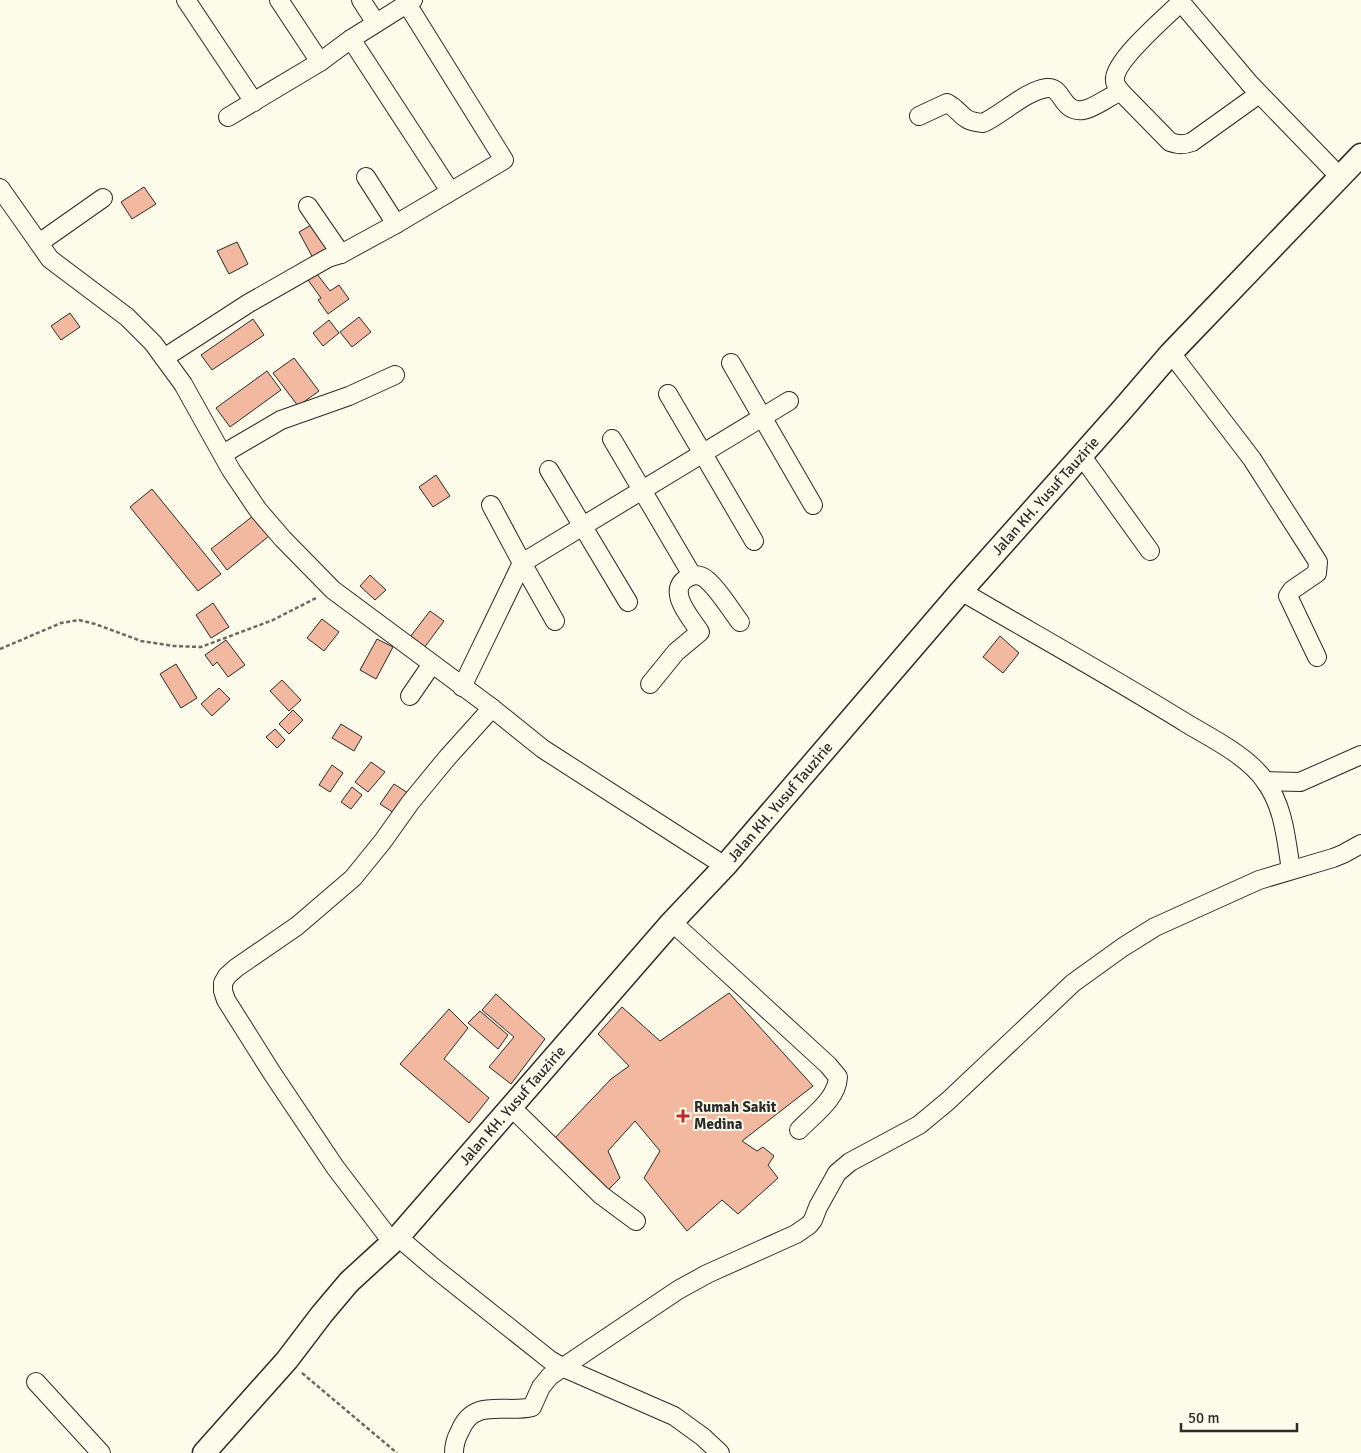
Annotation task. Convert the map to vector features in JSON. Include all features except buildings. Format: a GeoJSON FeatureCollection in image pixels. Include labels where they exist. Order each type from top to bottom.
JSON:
{"type":"FeatureCollection","features":[{"type":"Feature","properties":{"kind":"main road","name":"Jalan KH. Yusuf Tauzirie"},"geometry":{"type":"LineString","coordinates":[[204,1453],[287,1360],[349,1282],[395,1239],[672,922],[725,866],[960,591],[1171,353],[1361,155]]}},
{"type":"Feature","properties":{"kind":"street"},"geometry":{"type":"LineString","coordinates":[[186,0],[254,102]]}},
{"type":"Feature","properties":{"kind":"street"},"geometry":{"type":"LineString","coordinates":[[279,0],[320,62]]}},
{"type":"Feature","properties":{"kind":"street"},"geometry":{"type":"LineString","coordinates":[[361,0],[376,22]]}},
{"type":"Feature","properties":{"kind":"street"},"geometry":{"type":"LineString","coordinates":[[1259,94],[1192,142],[1178,145],[1170,142],[1121,92],[1114,79],[1121,63],[1180,1],[1259,94],[1340,177]]}},
{"type":"Feature","properties":{"kind":"street"},"geometry":{"type":"LineString","coordinates":[[164,358],[249,303],[328,258],[341,254],[396,224],[504,160],[410,2],[376,22],[320,62],[228,118]]}},
{"type":"Feature","properties":{"kind":"street"},"geometry":{"type":"LineString","coordinates":[[351,39],[450,191]]}},
{"type":"Feature","properties":{"kind":"street"},"geometry":{"type":"LineString","coordinates":[[919,116],[947,103],[954,106],[961,116],[970,122],[983,123],[1023,98],[1047,88],[1053,88],[1068,107],[1075,110],[1090,108],[1109,96],[1121,92]]}},
{"type":"Feature","properties":{"kind":"street"},"geometry":{"type":"LineString","coordinates":[[366,177],[396,224]]}},
{"type":"Feature","properties":{"kind":"street"},"geometry":{"type":"LineString","coordinates":[[0,188],[50,259],[127,317],[153,343],[183,384],[231,470],[258,510],[283,540],[333,590],[492,708],[543,749],[725,866]]}},
{"type":"Feature","properties":{"kind":"street"},"geometry":{"type":"LineString","coordinates":[[39,243],[103,198]]}},
{"type":"Feature","properties":{"kind":"street"},"geometry":{"type":"LineString","coordinates":[[308,206],[341,254]]}},
{"type":"Feature","properties":{"kind":"street"},"geometry":{"type":"LineString","coordinates":[[1171,353],[1252,459],[1318,562],[1317,572],[1292,590],[1288,596],[1317,657]]}},
{"type":"Feature","properties":{"kind":"street"},"geometry":{"type":"LineString","coordinates":[[730,363],[813,505]]}},
{"type":"Feature","properties":{"kind":"street"},"geometry":{"type":"LineString","coordinates":[[223,454],[281,420],[348,396],[395,376]]}},
{"type":"Feature","properties":{"kind":"street"},"geometry":{"type":"LineString","coordinates":[[668,394],[754,540]]}},
{"type":"Feature","properties":{"kind":"street"},"geometry":{"type":"LineString","coordinates":[[462,687],[522,563],[789,401]]}},
{"type":"Feature","properties":{"kind":"street"},"geometry":{"type":"LineString","coordinates":[[612,439],[692,576]]}},
{"type":"Feature","properties":{"kind":"street"},"geometry":{"type":"LineString","coordinates":[[1081,455],[1150,551]]}},
{"type":"Feature","properties":{"kind":"street"},"geometry":{"type":"LineString","coordinates":[[549,470],[628,602]]}},
{"type":"Feature","properties":{"kind":"street"},"geometry":{"type":"LineString","coordinates":[[491,505],[555,620]]}},
{"type":"Feature","properties":{"kind":"street"},"geometry":{"type":"LineString","coordinates":[[650,684],[676,652],[700,632],[678,597],[680,585],[692,576],[701,576],[706,579],[740,622]]}},
{"type":"Feature","properties":{"kind":"street"},"geometry":{"type":"LineString","coordinates":[[960,591],[1170,713],[1245,760],[1259,773],[1274,795],[1281,813],[1291,870]]}},
{"type":"Feature","properties":{"kind":"street"},"geometry":{"type":"LineString","coordinates":[[410,696],[432,664]]}},
{"type":"Feature","properties":{"kind":"street"},"geometry":{"type":"LineString","coordinates":[[492,708],[410,803],[353,878],[297,926],[236,968],[223,983],[223,991],[226,1000],[272,1074],[335,1168],[395,1239],[485,1307],[537,1350],[562,1367],[674,1416],[703,1437],[720,1453]]}},
{"type":"Feature","properties":{"kind":"street"},"geometry":{"type":"LineString","coordinates":[[1265,781],[1300,782],[1361,755]]}},
{"type":"Feature","properties":{"kind":"street"},"geometry":{"type":"LineString","coordinates":[[454,1453],[456,1438],[468,1417],[480,1410],[532,1407],[545,1382],[562,1367],[678,1290],[707,1274],[796,1234],[809,1225],[837,1173],[850,1162],[924,1121],[948,1102],[1073,983],[1098,963],[1155,927],[1259,880],[1343,854],[1361,844]]}},
{"type":"Feature","properties":{"kind":"street"},"geometry":{"type":"LineString","coordinates":[[672,922],[828,1065],[838,1077],[838,1085],[834,1094],[799,1130]]}},
{"type":"Feature","properties":{"kind":"street"},"geometry":{"type":"LineString","coordinates":[[511,1106],[601,1194],[636,1220]]}},
{"type":"Feature","properties":{"kind":"street"},"geometry":{"type":"LineString","coordinates":[[36,1382],[100,1453]]}},
{"type":"Feature","properties":{"kind":"path"},"geometry":{"type":"LineString","coordinates":[[0,649],[61,623],[79,620],[141,641],[174,646],[200,647],[273,620],[333,590]]}},
{"type":"Feature","properties":{"kind":"path"},"geometry":{"type":"LineString","coordinates":[[287,1360],[397,1453]]}},
{"type":"Feature","properties":{"kind":"place","name":"Rumah Sakit Medina"},"geometry":{"type":"Point","coordinates":[683,1116]}}]}
